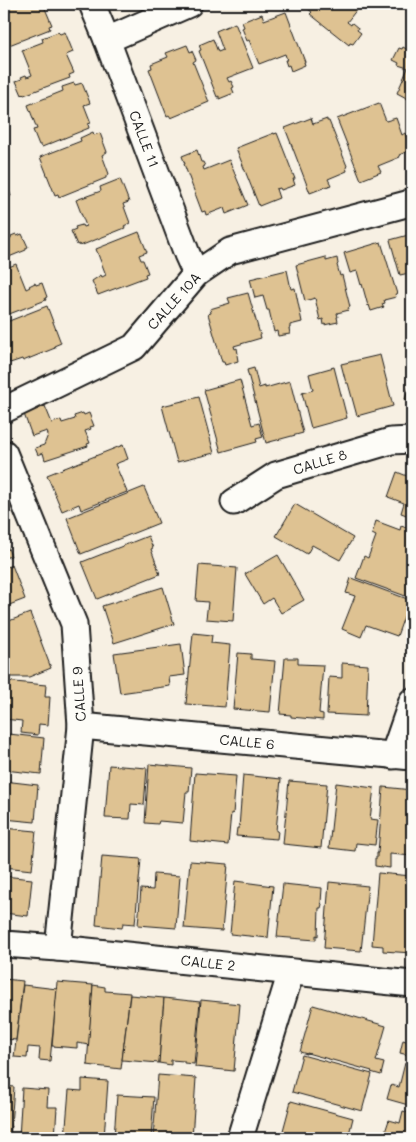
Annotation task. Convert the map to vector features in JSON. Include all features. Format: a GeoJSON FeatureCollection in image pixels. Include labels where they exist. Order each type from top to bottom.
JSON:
{"type":"FeatureCollection","features":[{"type":"Feature","properties":{"kind":"street","name":"CALLE 11"},"geometry":{"type":"LineString","coordinates":[[92,4],[196,274]]}},
{"type":"Feature","properties":{"kind":"street"},"geometry":{"type":"LineString","coordinates":[[106,40],[189,4]]}},
{"type":"Feature","properties":{"kind":"street","name":"CALLE 10A"},"geometry":{"type":"LineString","coordinates":[[4,410],[134,347],[196,274],[230,251],[412,201]]}},
{"type":"Feature","properties":{"kind":"street","name":"CALLE 8"},"geometry":{"type":"LineString","coordinates":[[234,502],[276,475],[391,441],[412,440]]}},
{"type":"Feature","properties":{"kind":"street","name":"CALLE 9"},"geometry":{"type":"LineString","coordinates":[[4,453],[74,624],[81,726],[58,948]]}},
{"type":"Feature","properties":{"kind":"street"},"geometry":{"type":"LineString","coordinates":[[403,756],[412,701]]}},
{"type":"Feature","properties":{"kind":"street","name":"CALLE 6"},"geometry":{"type":"LineString","coordinates":[[81,726],[403,756]]}},
{"type":"Feature","properties":{"kind":"street","name":"CALLE 2"},"geometry":{"type":"LineString","coordinates":[[4,944],[412,984]]}},
{"type":"Feature","properties":{"kind":"street"},"geometry":{"type":"LineString","coordinates":[[240,1138],[290,972]]}},
{"type":"Feature","properties":{"kind":"building"},"geometry":{"type":"Polygon","coordinates":[[[4,4],[50,4],[44,6],[52,25],[49,26],[50,29],[4,47],[4,4]]]}},
{"type":"Feature","properties":{"kind":"building"},"geometry":{"type":"Polygon","coordinates":[[[312,4],[361,4],[347,22],[351,25],[352,23],[361,33],[353,44],[350,43],[349,45],[310,14],[312,12],[308,9],[312,4]]]}},
{"type":"Feature","properties":{"kind":"building"},"geometry":{"type":"Polygon","coordinates":[[[286,12],[305,62],[305,65],[291,71],[289,65],[287,66],[285,54],[259,64],[242,28],[244,27],[242,22],[262,14],[264,20],[286,12]]]}},
{"type":"Feature","properties":{"kind":"building"},"geometry":{"type":"Polygon","coordinates":[[[235,23],[253,68],[227,78],[234,87],[232,88],[234,93],[219,99],[199,51],[201,50],[199,45],[213,39],[218,52],[223,50],[216,31],[235,23]]]}},
{"type":"Feature","properties":{"kind":"building"},"geometry":{"type":"Polygon","coordinates":[[[58,32],[60,34],[65,32],[73,52],[66,55],[74,73],[69,75],[70,78],[22,95],[16,81],[26,75],[27,77],[32,75],[22,50],[43,42],[42,38],[58,32]]]}},
{"type":"Feature","properties":{"kind":"building"},"geometry":{"type":"Polygon","coordinates":[[[187,45],[196,60],[193,62],[209,102],[171,118],[169,115],[167,116],[149,69],[152,68],[151,64],[168,57],[166,53],[187,45]]]}},
{"type":"Feature","properties":{"kind":"building"},"geometry":{"type":"Polygon","coordinates":[[[403,47],[412,52],[412,101],[397,93],[408,68],[398,65],[399,63],[393,60],[399,48],[402,49],[403,47]]]}},
{"type":"Feature","properties":{"kind":"building"},"geometry":{"type":"Polygon","coordinates":[[[74,83],[75,85],[82,83],[90,103],[84,105],[91,123],[88,124],[89,128],[42,147],[39,145],[33,130],[37,129],[28,105],[63,91],[62,87],[74,83]]]}},
{"type":"Feature","properties":{"kind":"building"},"geometry":{"type":"Polygon","coordinates":[[[379,103],[386,121],[396,118],[402,135],[405,133],[411,150],[378,166],[381,172],[361,180],[337,119],[379,103]]]}},
{"type":"Feature","properties":{"kind":"building"},"geometry":{"type":"Polygon","coordinates":[[[311,118],[313,124],[327,119],[329,121],[347,166],[347,171],[328,179],[331,185],[310,193],[285,128],[311,118]]]}},
{"type":"Feature","properties":{"kind":"building"},"geometry":{"type":"Polygon","coordinates":[[[93,132],[94,135],[100,133],[107,152],[102,155],[109,174],[106,178],[59,197],[58,194],[55,195],[40,157],[81,141],[80,138],[93,132]]]}},
{"type":"Feature","properties":{"kind":"building"},"geometry":{"type":"Polygon","coordinates":[[[277,133],[295,179],[293,179],[295,185],[281,190],[280,188],[276,189],[279,198],[259,206],[236,148],[277,133]]]}},
{"type":"Feature","properties":{"kind":"building"},"geometry":{"type":"Polygon","coordinates":[[[197,150],[201,162],[205,166],[203,167],[204,170],[229,160],[248,205],[226,214],[224,208],[206,215],[205,211],[202,212],[182,156],[197,150]]]}},
{"type":"Feature","properties":{"kind":"building"},"geometry":{"type":"Polygon","coordinates":[[[4,177],[11,196],[4,201],[4,177]]]}},
{"type":"Feature","properties":{"kind":"building"},"geometry":{"type":"Polygon","coordinates":[[[120,179],[129,202],[123,204],[130,223],[124,226],[125,228],[80,246],[79,244],[77,245],[71,231],[76,229],[75,227],[86,226],[76,200],[101,191],[100,187],[120,179]]]}},
{"type":"Feature","properties":{"kind":"building"},"geometry":{"type":"Polygon","coordinates":[[[139,232],[147,252],[139,255],[148,273],[145,274],[146,277],[98,295],[92,281],[101,275],[102,277],[106,275],[96,249],[139,232]]]}},
{"type":"Feature","properties":{"kind":"building"},"geometry":{"type":"Polygon","coordinates":[[[4,233],[6,240],[16,234],[17,236],[22,234],[28,247],[26,250],[4,259],[4,233]]]}},
{"type":"Feature","properties":{"kind":"building"},"geometry":{"type":"Polygon","coordinates":[[[412,234],[412,286],[409,273],[400,275],[390,240],[412,234]]]}},
{"type":"Feature","properties":{"kind":"building"},"geometry":{"type":"Polygon","coordinates":[[[381,242],[397,294],[395,294],[396,297],[384,300],[385,303],[382,304],[384,307],[371,311],[357,271],[350,273],[344,253],[381,242]]]}},
{"type":"Feature","properties":{"kind":"building"},"geometry":{"type":"Polygon","coordinates":[[[326,257],[326,261],[337,258],[337,265],[340,276],[342,275],[350,307],[348,308],[349,310],[337,313],[338,322],[324,325],[323,319],[320,320],[315,298],[305,301],[296,265],[326,257]]]}},
{"type":"Feature","properties":{"kind":"building"},"geometry":{"type":"Polygon","coordinates":[[[16,264],[26,289],[35,283],[36,285],[42,283],[47,297],[45,298],[46,300],[4,316],[4,269],[16,264]]]}},
{"type":"Feature","properties":{"kind":"building"},"geometry":{"type":"Polygon","coordinates":[[[287,270],[291,289],[295,288],[302,322],[290,325],[290,334],[278,336],[277,331],[274,332],[269,310],[267,310],[263,296],[255,298],[250,279],[287,270]]]}},
{"type":"Feature","properties":{"kind":"building"},"geometry":{"type":"Polygon","coordinates":[[[248,293],[261,338],[234,346],[235,349],[237,348],[238,361],[225,365],[222,362],[208,314],[211,313],[210,309],[230,303],[228,298],[248,293]]]}},
{"type":"Feature","properties":{"kind":"building"},"geometry":{"type":"Polygon","coordinates":[[[47,306],[61,343],[54,346],[55,348],[23,361],[22,359],[10,363],[8,357],[5,358],[4,356],[4,323],[47,306]]]}},
{"type":"Feature","properties":{"kind":"building"},"geometry":{"type":"Polygon","coordinates":[[[380,355],[393,406],[357,416],[341,364],[380,355]]]}},
{"type":"Feature","properties":{"kind":"building"},"geometry":{"type":"Polygon","coordinates":[[[334,367],[347,418],[311,428],[302,393],[313,390],[309,374],[334,367]]]}},
{"type":"Feature","properties":{"kind":"building"},"geometry":{"type":"Polygon","coordinates":[[[254,368],[259,388],[290,381],[303,433],[266,443],[247,370],[254,368]]]}},
{"type":"Feature","properties":{"kind":"building"},"geometry":{"type":"Polygon","coordinates":[[[412,379],[412,402],[405,399],[412,379]]]}},
{"type":"Feature","properties":{"kind":"building"},"geometry":{"type":"Polygon","coordinates":[[[240,380],[252,425],[259,423],[263,437],[256,439],[257,442],[221,452],[204,390],[240,380]]]}},
{"type":"Feature","properties":{"kind":"building"},"geometry":{"type":"Polygon","coordinates":[[[199,397],[214,453],[177,462],[162,406],[199,397]]]}},
{"type":"Feature","properties":{"kind":"building"},"geometry":{"type":"Polygon","coordinates":[[[45,406],[52,423],[61,420],[62,423],[75,419],[74,416],[89,413],[94,426],[85,431],[90,443],[87,444],[88,446],[45,460],[43,453],[38,455],[35,448],[44,445],[48,435],[47,431],[32,436],[24,414],[45,406]]]}},
{"type":"Feature","properties":{"kind":"building"},"geometry":{"type":"Polygon","coordinates":[[[123,445],[128,459],[115,464],[127,492],[81,510],[79,504],[62,511],[47,475],[123,445]]]}},
{"type":"Feature","properties":{"kind":"building"},"geometry":{"type":"Polygon","coordinates":[[[397,472],[412,478],[412,517],[401,513],[404,503],[388,497],[397,472]]]}},
{"type":"Feature","properties":{"kind":"building"},"geometry":{"type":"Polygon","coordinates":[[[144,487],[159,523],[81,554],[67,518],[144,487]]]}},
{"type":"Feature","properties":{"kind":"building"},"geometry":{"type":"Polygon","coordinates":[[[295,504],[353,538],[340,560],[312,545],[307,554],[276,536],[295,504]]]}},
{"type":"Feature","properties":{"kind":"building"},"geometry":{"type":"Polygon","coordinates":[[[376,521],[400,530],[401,526],[410,529],[408,533],[412,535],[411,598],[356,578],[364,556],[368,558],[376,536],[372,534],[376,521]]]}},
{"type":"Feature","properties":{"kind":"building"},"geometry":{"type":"Polygon","coordinates":[[[148,536],[160,574],[97,599],[82,562],[148,536]]]}},
{"type":"Feature","properties":{"kind":"building"},"geometry":{"type":"Polygon","coordinates":[[[4,538],[11,556],[4,558],[4,538]]]}},
{"type":"Feature","properties":{"kind":"building"},"geometry":{"type":"Polygon","coordinates":[[[278,555],[304,600],[281,613],[272,598],[263,604],[245,574],[278,555]]]}},
{"type":"Feature","properties":{"kind":"building"},"geometry":{"type":"Polygon","coordinates":[[[12,565],[25,599],[4,607],[4,568],[12,565]]]}},
{"type":"Feature","properties":{"kind":"building"},"geometry":{"type":"Polygon","coordinates":[[[199,565],[237,568],[233,621],[206,619],[208,602],[196,601],[199,565]]]}},
{"type":"Feature","properties":{"kind":"building"},"geometry":{"type":"Polygon","coordinates":[[[351,578],[410,600],[397,636],[366,625],[361,637],[342,629],[355,596],[346,593],[351,578]]]}},
{"type":"Feature","properties":{"kind":"building"},"geometry":{"type":"Polygon","coordinates":[[[163,587],[174,624],[114,643],[102,606],[163,587]]]}},
{"type":"Feature","properties":{"kind":"building"},"geometry":{"type":"Polygon","coordinates":[[[30,613],[51,668],[29,677],[4,677],[4,619],[7,617],[9,621],[30,613]]]}},
{"type":"Feature","properties":{"kind":"building"},"geometry":{"type":"Polygon","coordinates":[[[193,633],[212,635],[211,643],[230,645],[225,707],[186,704],[193,633]]]}},
{"type":"Feature","properties":{"kind":"building"},"geometry":{"type":"Polygon","coordinates":[[[181,644],[185,675],[169,677],[170,686],[120,693],[114,653],[181,644]]]}},
{"type":"Feature","properties":{"kind":"building"},"geometry":{"type":"Polygon","coordinates":[[[238,653],[251,654],[251,659],[275,661],[270,712],[233,709],[238,653]]]}},
{"type":"Feature","properties":{"kind":"building"},"geometry":{"type":"Polygon","coordinates":[[[285,658],[298,658],[298,664],[323,665],[319,713],[323,714],[323,720],[280,714],[285,658]]]}},
{"type":"Feature","properties":{"kind":"building"},"geometry":{"type":"Polygon","coordinates":[[[342,663],[368,665],[366,716],[327,714],[329,677],[342,678],[342,663]]]}},
{"type":"Feature","properties":{"kind":"building"},"geometry":{"type":"Polygon","coordinates":[[[4,681],[46,685],[45,697],[50,697],[48,725],[39,724],[38,735],[21,733],[22,721],[4,719],[4,681]]]}},
{"type":"Feature","properties":{"kind":"building"},"geometry":{"type":"Polygon","coordinates":[[[9,734],[44,738],[41,774],[4,770],[4,746],[8,746],[9,734]]]}},
{"type":"Feature","properties":{"kind":"building"},"geometry":{"type":"Polygon","coordinates":[[[149,764],[191,768],[183,823],[159,821],[158,824],[145,823],[149,764]]]}},
{"type":"Feature","properties":{"kind":"building"},"geometry":{"type":"Polygon","coordinates":[[[109,765],[147,768],[144,805],[131,804],[130,819],[105,818],[109,765]]]}},
{"type":"Feature","properties":{"kind":"building"},"geometry":{"type":"Polygon","coordinates":[[[195,773],[236,776],[228,845],[190,841],[195,773]]]}},
{"type":"Feature","properties":{"kind":"building"},"geometry":{"type":"Polygon","coordinates":[[[243,775],[281,779],[276,831],[278,831],[277,839],[236,836],[237,828],[239,828],[243,775]]]}},
{"type":"Feature","properties":{"kind":"building"},"geometry":{"type":"Polygon","coordinates":[[[4,781],[38,785],[35,822],[4,819],[4,781]]]}},
{"type":"Feature","properties":{"kind":"building"},"geometry":{"type":"Polygon","coordinates":[[[289,781],[327,784],[321,848],[283,844],[289,781]]]}},
{"type":"Feature","properties":{"kind":"building"},"geometry":{"type":"Polygon","coordinates":[[[336,783],[374,788],[370,819],[378,820],[375,845],[356,843],[355,851],[329,848],[336,783]]]}},
{"type":"Feature","properties":{"kind":"building"},"geometry":{"type":"Polygon","coordinates":[[[383,787],[412,790],[412,856],[390,854],[390,868],[375,866],[375,858],[377,858],[378,853],[383,787]]]}},
{"type":"Feature","properties":{"kind":"building"},"geometry":{"type":"Polygon","coordinates":[[[4,828],[36,831],[32,870],[4,867],[4,828]]]}},
{"type":"Feature","properties":{"kind":"building"},"geometry":{"type":"Polygon","coordinates":[[[102,856],[141,859],[135,924],[123,923],[122,928],[96,925],[102,856]]]}},
{"type":"Feature","properties":{"kind":"building"},"geometry":{"type":"Polygon","coordinates":[[[190,861],[228,864],[222,931],[184,928],[190,861]]]}},
{"type":"Feature","properties":{"kind":"building"},"geometry":{"type":"Polygon","coordinates":[[[378,873],[412,876],[410,945],[412,945],[412,953],[383,951],[383,946],[372,945],[378,873]]]}},
{"type":"Feature","properties":{"kind":"building"},"geometry":{"type":"Polygon","coordinates":[[[154,874],[180,876],[176,928],[138,925],[141,889],[153,890],[154,874]]]}},
{"type":"Feature","properties":{"kind":"building"},"geometry":{"type":"Polygon","coordinates":[[[4,876],[32,879],[28,916],[4,913],[4,876]]]}},
{"type":"Feature","properties":{"kind":"building"},"geometry":{"type":"Polygon","coordinates":[[[235,881],[273,886],[268,938],[230,934],[235,881]]]}},
{"type":"Feature","properties":{"kind":"building"},"geometry":{"type":"Polygon","coordinates":[[[329,882],[368,886],[361,951],[324,948],[329,882]]]}},
{"type":"Feature","properties":{"kind":"building"},"geometry":{"type":"Polygon","coordinates":[[[283,884],[322,888],[322,904],[321,908],[319,908],[318,936],[316,935],[316,940],[277,937],[283,884]]]}},
{"type":"Feature","properties":{"kind":"building"},"geometry":{"type":"Polygon","coordinates":[[[4,979],[23,981],[16,1040],[5,1039],[5,1043],[4,1043],[4,979]]]}},
{"type":"Feature","properties":{"kind":"building"},"geometry":{"type":"Polygon","coordinates":[[[57,982],[93,985],[89,1045],[77,1043],[77,1048],[52,1046],[57,982]]]}},
{"type":"Feature","properties":{"kind":"building"},"geometry":{"type":"Polygon","coordinates":[[[23,985],[57,989],[50,1061],[39,1060],[40,1048],[28,1047],[27,1058],[14,1057],[23,985]]]}},
{"type":"Feature","properties":{"kind":"building"},"geometry":{"type":"Polygon","coordinates":[[[93,985],[105,987],[105,991],[130,993],[121,1069],[87,1065],[93,985]]]}},
{"type":"Feature","properties":{"kind":"building"},"geometry":{"type":"Polygon","coordinates":[[[130,995],[164,998],[159,1063],[122,1060],[130,995]]]}},
{"type":"Feature","properties":{"kind":"building"},"geometry":{"type":"Polygon","coordinates":[[[164,998],[200,1002],[194,1064],[171,1060],[171,1065],[159,1063],[164,998]]]}},
{"type":"Feature","properties":{"kind":"building"},"geometry":{"type":"Polygon","coordinates":[[[201,1000],[240,1004],[234,1071],[195,1067],[201,1000]]]}},
{"type":"Feature","properties":{"kind":"building"},"geometry":{"type":"Polygon","coordinates":[[[313,1005],[386,1026],[376,1061],[384,1063],[381,1075],[300,1052],[313,1005]]]}},
{"type":"Feature","properties":{"kind":"building"},"geometry":{"type":"Polygon","coordinates":[[[403,1040],[412,1043],[412,1056],[400,1053],[403,1040]]]}},
{"type":"Feature","properties":{"kind":"building"},"geometry":{"type":"Polygon","coordinates":[[[302,1055],[372,1074],[362,1111],[292,1092],[302,1055]]]}},
{"type":"Feature","properties":{"kind":"building"},"geometry":{"type":"Polygon","coordinates":[[[405,1063],[412,1065],[412,1106],[387,1099],[391,1085],[399,1087],[405,1063]]]}},
{"type":"Feature","properties":{"kind":"building"},"geometry":{"type":"Polygon","coordinates":[[[158,1075],[196,1078],[192,1138],[153,1138],[158,1075]]]}},
{"type":"Feature","properties":{"kind":"building"},"geometry":{"type":"Polygon","coordinates":[[[82,1079],[108,1081],[104,1138],[65,1138],[69,1090],[82,1091],[82,1079]]]}},
{"type":"Feature","properties":{"kind":"building"},"geometry":{"type":"Polygon","coordinates":[[[4,1086],[14,1087],[10,1138],[4,1138],[4,1086]]]}},
{"type":"Feature","properties":{"kind":"building"},"geometry":{"type":"Polygon","coordinates":[[[22,1088],[48,1090],[47,1107],[57,1107],[55,1138],[19,1138],[22,1088]]]}},
{"type":"Feature","properties":{"kind":"building"},"geometry":{"type":"Polygon","coordinates":[[[117,1095],[154,1097],[151,1138],[114,1138],[117,1095]]]}},
{"type":"Feature","properties":{"kind":"building"},"geometry":{"type":"Polygon","coordinates":[[[291,1101],[353,1118],[348,1138],[281,1138],[291,1101]]]}},
{"type":"Feature","properties":{"kind":"building"},"geometry":{"type":"Polygon","coordinates":[[[403,1111],[412,1114],[412,1138],[383,1138],[389,1120],[400,1123],[403,1111]]]}}]}
